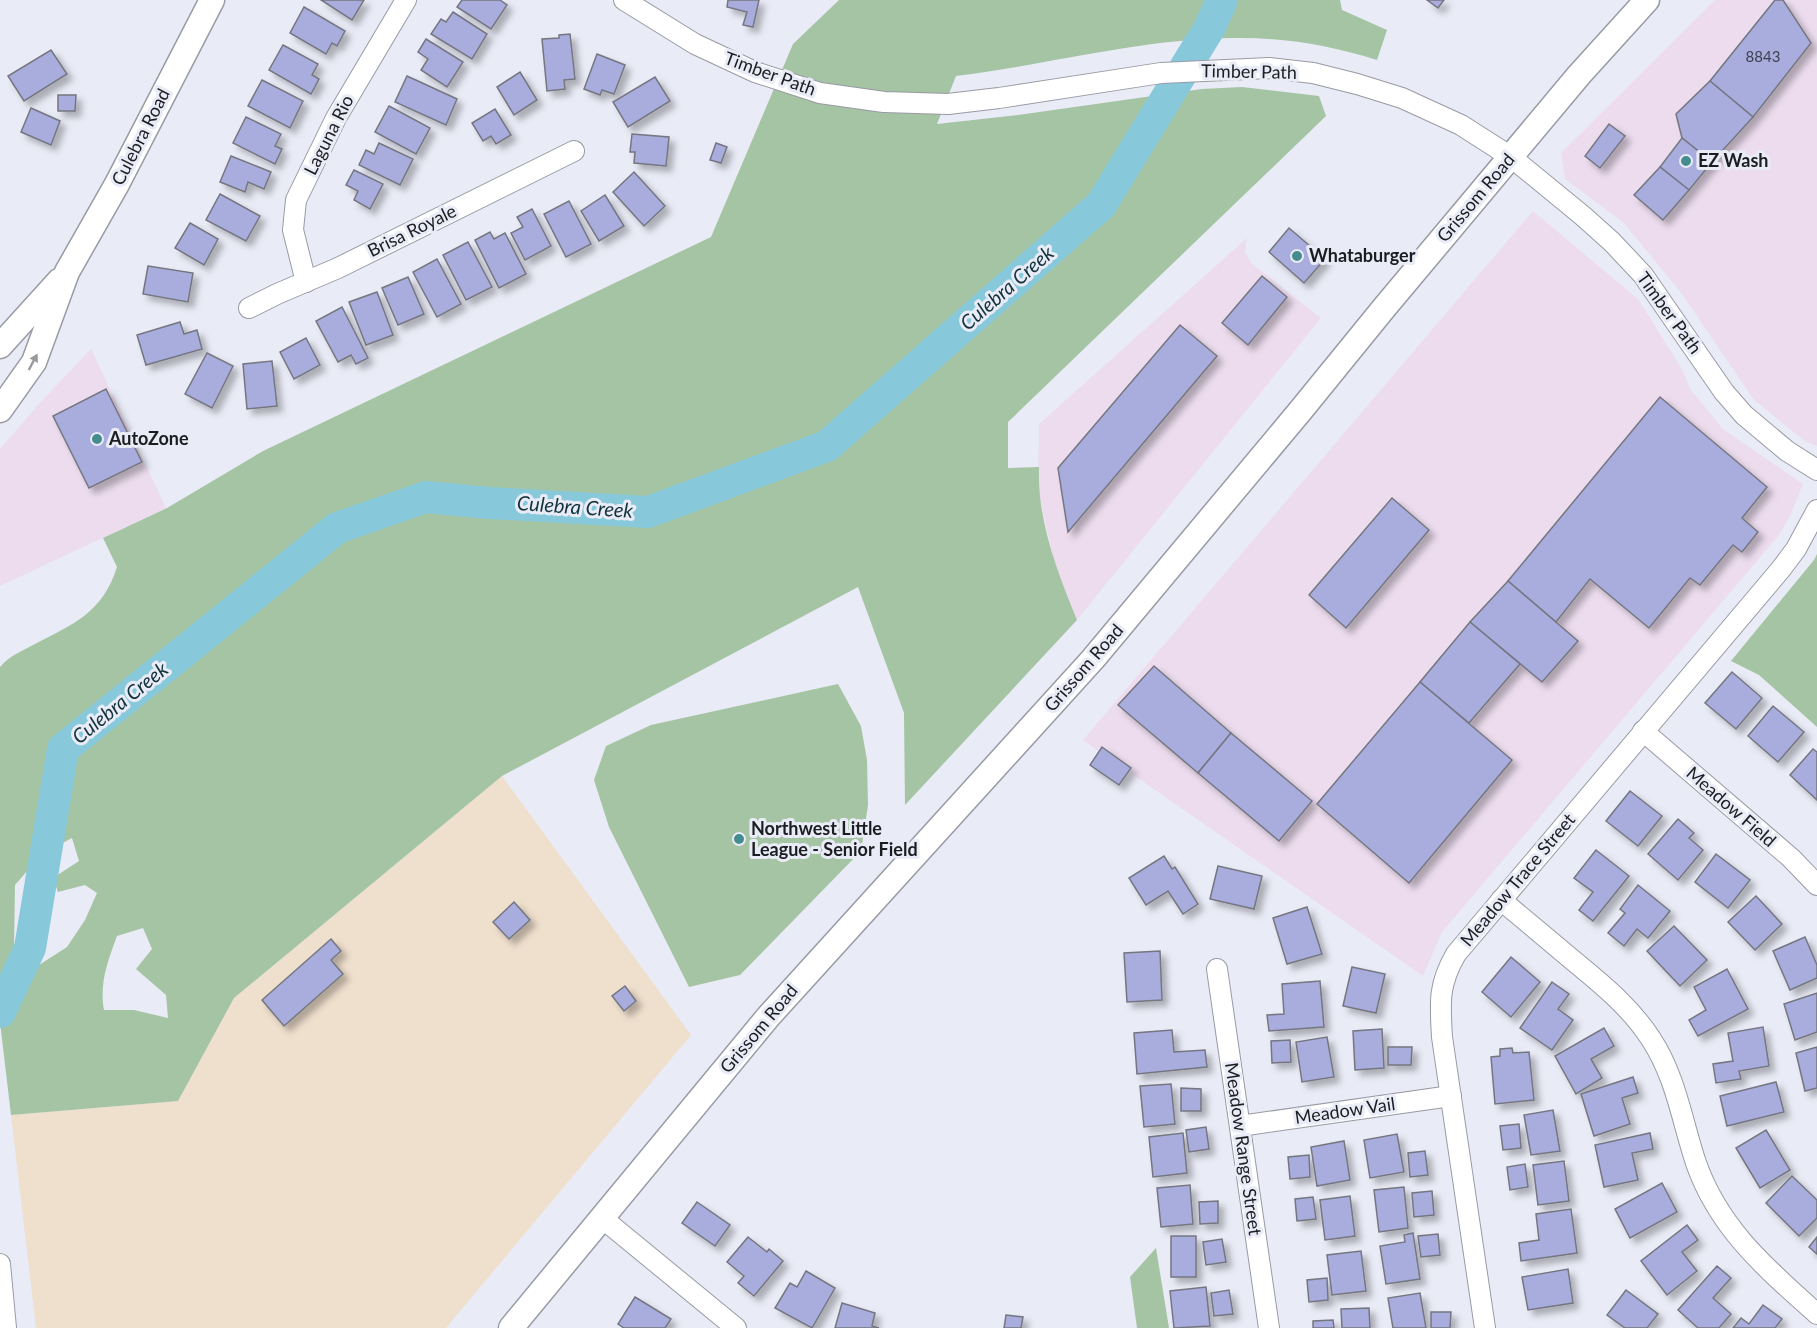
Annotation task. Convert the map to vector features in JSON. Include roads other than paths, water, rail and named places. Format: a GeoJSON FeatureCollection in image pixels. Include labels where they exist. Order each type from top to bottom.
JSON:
{"type":"FeatureCollection","features":[{"type":"Feature","properties":{"kind":"main road","name":"Culebra Road"},"geometry":{"type":"LineString","coordinates":[[0,410],[34,362],[67,272],[117,184],[212,0]]}},
{"type":"Feature","properties":{"kind":"main road","name":"Grissom Road"},"geometry":{"type":"LineString","coordinates":[[511,1328],[768,1017],[1093,659],[1383,308],[1579,75],[1647,0]]}},
{"type":"Feature","properties":{"kind":"main road","name":"Culebra Road"},"geometry":{"type":"LineString","coordinates":[[0,346],[67,272]]}},
{"type":"Feature","properties":{"kind":"street","name":"Laguna Rio"},"geometry":{"type":"LineString","coordinates":[[306,282],[292,230],[296,200],[336,118],[406,0]]}},
{"type":"Feature","properties":{"kind":"street","name":"Timber Path"},"geometry":{"type":"LineString","coordinates":[[624,0],[695,44],[755,72],[820,93],[884,102],[948,104],[1161,73],[1269,68],[1313,74],[1357,84],[1402,98],[1461,125],[1510,158],[1583,216],[1643,275],[1724,392],[1744,415],[1787,451],[1817,470]]}},
{"type":"Feature","properties":{"kind":"street","name":"Brisa Royale"},"geometry":{"type":"LineString","coordinates":[[249,308],[338,268],[574,151]]}},
{"type":"Feature","properties":{"kind":"street","name":"Meadow Trace Street"},"geometry":{"type":"LineString","coordinates":[[1485,1328],[1442,1037],[1440,994],[1447,969],[1456,954],[1781,568],[1796,549],[1817,510]]}},
{"type":"Feature","properties":{"kind":"street","name":"Meadow Field"},"geometry":{"type":"LineString","coordinates":[[1644,731],[1791,858],[1817,885]]}},
{"type":"Feature","properties":{"kind":"street"},"geometry":{"type":"LineString","coordinates":[[1501,900],[1603,985],[1651,1038],[1672,1081],[1697,1165],[1722,1216],[1757,1260],[1817,1314]]}},
{"type":"Feature","properties":{"kind":"street","name":"Meadow Range Street"},"geometry":{"type":"LineString","coordinates":[[1217,969],[1269,1328]]}},
{"type":"Feature","properties":{"kind":"street","name":"Meadow Vail"},"geometry":{"type":"LineString","coordinates":[[1240,1126],[1451,1096]]}},
{"type":"Feature","properties":{"kind":"street"},"geometry":{"type":"LineString","coordinates":[[602,1218],[728,1326]]}},
{"type":"Feature","properties":{"kind":"street"},"geometry":{"type":"LineString","coordinates":[[0,1264],[6,1328]]}},
{"type":"Feature","properties":{"kind":"waterway","name":"Culebra Creek"},"geometry":{"type":"LineString","coordinates":[[0,1012],[30,948],[63,749],[337,528],[426,497],[648,512],[827,446],[1101,205],[1210,27],[1222,0]]}},
{"type":"Feature","properties":{"kind":"place","name":"EZ Wash"},"geometry":{"type":"Point","coordinates":[1686,161]}},
{"type":"Feature","properties":{"kind":"place","name":"Whataburger"},"geometry":{"type":"Point","coordinates":[1297,256]}},
{"type":"Feature","properties":{"kind":"place","name":"AutoZone"},"geometry":{"type":"Point","coordinates":[97,439]}},
{"type":"Feature","properties":{"kind":"place","name":"Northwest Little League - Senior Field"},"geometry":{"type":"Point","coordinates":[739,839]}}]}
